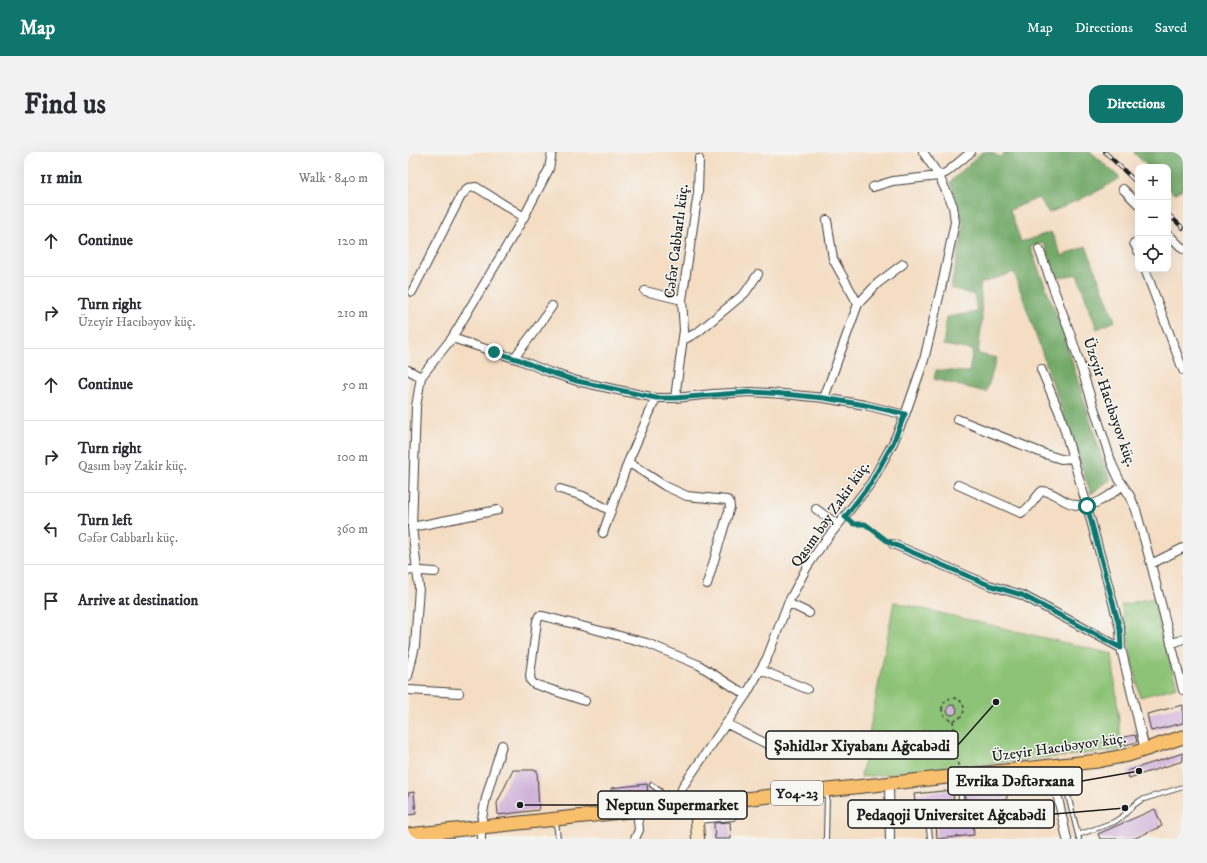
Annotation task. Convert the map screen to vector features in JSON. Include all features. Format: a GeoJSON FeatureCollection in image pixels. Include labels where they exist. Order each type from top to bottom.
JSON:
{"type":"FeatureCollection","features":[{"type":"Feature","properties":{"kind":"main road","name":"Üzeyir Hacıbəyov küç."},"geometry":{"type":"LineString","coordinates":[[408,835],[481,833],[556,819],[1056,766],[1114,758],[1145,750],[1183,737]]}},
{"type":"Feature","properties":{"kind":"street"},"geometry":{"type":"LineString","coordinates":[[408,676],[415,646],[419,587],[412,527],[416,406],[421,377],[452,338],[524,217],[549,170],[552,152]]}},
{"type":"Feature","properties":{"kind":"street","name":"Qasım bəy Zakir küç."},"geometry":{"type":"LineString","coordinates":[[678,806],[683,786],[727,724],[761,670],[773,644],[788,604],[807,567],[822,545],[871,483],[893,443],[905,414],[924,360],[955,222],[953,206],[938,176],[923,152]]}},
{"type":"Feature","properties":{"kind":"street"},"geometry":{"type":"LineString","coordinates":[[873,187],[893,181],[938,176],[947,172],[971,152]]}},
{"type":"Feature","properties":{"kind":"street","name":"Cəfər Cabbarlı küç."},"geometry":{"type":"LineString","coordinates":[[675,398],[684,330],[682,300],[698,194],[699,159]]}},
{"type":"Feature","properties":{"kind":"street"},"geometry":{"type":"LineString","coordinates":[[412,292],[461,196],[468,188],[476,187],[524,217]]}},
{"type":"Feature","properties":{"kind":"street"},"geometry":{"type":"LineString","coordinates":[[1123,188],[1135,201]]}},
{"type":"Feature","properties":{"kind":"street"},"geometry":{"type":"LineString","coordinates":[[827,220],[833,259],[858,304]]}},
{"type":"Feature","properties":{"kind":"street"},"geometry":{"type":"LineString","coordinates":[[1170,236],[1183,249]]}},
{"type":"Feature","properties":{"kind":"street","name":"Üzeyir Hacıbəyov küç."},"geometry":{"type":"LineString","coordinates":[[1039,249],[1071,336],[1112,464],[1136,510],[1183,690]]}},
{"type":"Feature","properties":{"kind":"street"},"geometry":{"type":"LineString","coordinates":[[824,398],[858,304],[878,282],[903,264]]}},
{"type":"Feature","properties":{"kind":"street"},"geometry":{"type":"LineString","coordinates":[[1146,272],[1183,370]]}},
{"type":"Feature","properties":{"kind":"street"},"geometry":{"type":"LineString","coordinates":[[683,340],[698,332],[745,293],[758,274]]}},
{"type":"Feature","properties":{"kind":"street"},"geometry":{"type":"LineString","coordinates":[[645,291],[682,300]]}},
{"type":"Feature","properties":{"kind":"street"},"geometry":{"type":"LineString","coordinates":[[514,358],[552,306]]}},
{"type":"Feature","properties":{"kind":"street"},"geometry":{"type":"LineString","coordinates":[[452,338],[514,358],[577,381],[656,398],[751,392],[824,398],[905,414]]}},
{"type":"Feature","properties":{"kind":"street"},"geometry":{"type":"LineString","coordinates":[[1041,369],[1060,414],[1087,506],[1120,629],[1121,648],[1145,750]]}},
{"type":"Feature","properties":{"kind":"street"},"geometry":{"type":"LineString","coordinates":[[408,370],[421,377]]}},
{"type":"Feature","properties":{"kind":"street"},"geometry":{"type":"LineString","coordinates":[[603,534],[628,462],[656,398]]}},
{"type":"Feature","properties":{"kind":"street"},"geometry":{"type":"LineString","coordinates":[[958,419],[1045,454],[1061,459],[1073,458]]}},
{"type":"Feature","properties":{"kind":"street"},"geometry":{"type":"LineString","coordinates":[[628,462],[665,486],[687,496],[729,501],[730,507],[707,584]]}},
{"type":"Feature","properties":{"kind":"street"},"geometry":{"type":"LineString","coordinates":[[958,485],[1021,513],[1028,509],[1035,497],[1042,491],[1048,491],[1079,506],[1087,506],[1109,497],[1123,486]]}},
{"type":"Feature","properties":{"kind":"street"},"geometry":{"type":"LineString","coordinates":[[560,489],[583,496],[611,511]]}},
{"type":"Feature","properties":{"kind":"street"},"geometry":{"type":"LineString","coordinates":[[816,509],[838,525]]}},
{"type":"Feature","properties":{"kind":"street"},"geometry":{"type":"LineString","coordinates":[[412,527],[498,510]]}},
{"type":"Feature","properties":{"kind":"street"},"geometry":{"type":"LineString","coordinates":[[893,544],[989,585],[1022,595],[1121,648]]}},
{"type":"Feature","properties":{"kind":"street"},"geometry":{"type":"LineString","coordinates":[[1151,564],[1183,548]]}},
{"type":"Feature","properties":{"kind":"street"},"geometry":{"type":"LineString","coordinates":[[408,570],[435,572]]}},
{"type":"Feature","properties":{"kind":"street"},"geometry":{"type":"LineString","coordinates":[[788,604],[808,613]]}},
{"type":"Feature","properties":{"kind":"street"},"geometry":{"type":"LineString","coordinates":[[585,701],[534,684],[531,681],[530,676],[537,621],[539,616],[647,643],[699,665],[746,695]]}},
{"type":"Feature","properties":{"kind":"street"},"geometry":{"type":"LineString","coordinates":[[1171,644],[1183,640]]}},
{"type":"Feature","properties":{"kind":"street"},"geometry":{"type":"LineString","coordinates":[[761,670],[807,689]]}},
{"type":"Feature","properties":{"kind":"street"},"geometry":{"type":"LineString","coordinates":[[408,690],[459,693]]}},
{"type":"Feature","properties":{"kind":"street"},"geometry":{"type":"LineString","coordinates":[[727,724],[773,747]]}},
{"type":"Feature","properties":{"kind":"street"},"geometry":{"type":"LineString","coordinates":[[481,833],[485,802],[502,745]]}},
{"type":"Feature","properties":{"kind":"street"},"geometry":{"type":"LineString","coordinates":[[1056,766],[1067,839]]}},
{"type":"Feature","properties":{"kind":"street"},"geometry":{"type":"LineString","coordinates":[[889,784],[890,839]]}},
{"type":"Feature","properties":{"kind":"street"},"geometry":{"type":"LineString","coordinates":[[696,804],[698,839]]}},
{"type":"Feature","properties":{"kind":"street"},"geometry":{"type":"LineString","coordinates":[[635,839],[639,830],[637,810]]}},
{"type":"Feature","properties":{"kind":"lane"},"geometry":{"type":"LineString","coordinates":[[1056,766],[1078,837],[1114,822],[1141,800],[1183,787]]}},
{"type":"Feature","properties":{"kind":"lane"},"geometry":{"type":"LineString","coordinates":[[930,839],[928,824],[933,818],[958,814],[961,812],[962,809],[958,776]]}},
{"type":"Feature","properties":{"kind":"lane"},"geometry":{"type":"LineString","coordinates":[[652,785],[661,793],[663,808]]}},
{"type":"Feature","properties":{"kind":"lane"},"geometry":{"type":"LineString","coordinates":[[826,839],[827,790]]}},
{"type":"Feature","properties":{"kind":"lane"},"geometry":{"type":"LineString","coordinates":[[698,821],[733,818],[737,813],[737,800]]}},
{"type":"Feature","properties":{"kind":"lane"},"geometry":{"type":"LineString","coordinates":[[556,819],[558,839]]}},
{"type":"Feature","properties":{"kind":"path"},"geometry":{"type":"LineString","coordinates":[[845,517],[854,524],[865,524],[893,544]]}},
{"type":"Feature","properties":{"kind":"path"},"geometry":{"type":"LineString","coordinates":[[950,698],[960,701],[964,710],[964,713],[960,718],[953,721],[947,719],[941,711],[944,702],[950,698]]}},
{"type":"Feature","properties":{"kind":"path"},"geometry":{"type":"LineString","coordinates":[[953,721],[958,776]]}},
{"type":"Feature","properties":{"kind":"green space"},"geometry":{"type":"Polygon","coordinates":[[[982,152],[990,152],[1000,157],[1005,152],[1091,152],[1120,178],[1100,190],[1049,213],[1038,198],[1010,210],[1021,242],[1051,232],[1062,256],[1086,246],[1115,321],[1097,329],[1077,274],[1058,278],[1043,243],[1030,247],[1062,329],[1104,465],[1111,479],[1091,494],[1014,272],[980,284],[982,320],[978,354],[997,358],[986,392],[934,379],[936,370],[969,372],[973,350],[943,345],[947,317],[977,312],[974,295],[951,288],[964,225],[950,182],[982,152]]]}},
{"type":"Feature","properties":{"kind":"green space"},"geometry":{"type":"Polygon","coordinates":[[[1133,152],[1183,152],[1183,189],[1174,194],[1171,191],[1171,164],[1145,164],[1133,152]]]}},
{"type":"Feature","properties":{"kind":"green space"},"geometry":{"type":"Polygon","coordinates":[[[1153,598],[1177,687],[1140,697],[1121,605],[1153,598]]]}},
{"type":"Feature","properties":{"kind":"green space"},"geometry":{"type":"Polygon","coordinates":[[[894,602],[1112,654],[1122,750],[861,777],[894,602]]]}},
{"type":"Feature","properties":{"kind":"building"},"geometry":{"type":"Polygon","coordinates":[[[950,705],[954,705],[957,710],[954,715],[950,715],[947,712],[947,708],[950,705]]]}},
{"type":"Feature","properties":{"kind":"building"},"geometry":{"type":"Polygon","coordinates":[[[1183,705],[1183,723],[1151,731],[1147,714],[1183,705]]]}},
{"type":"Feature","properties":{"kind":"building"},"geometry":{"type":"Polygon","coordinates":[[[1135,735],[1137,742],[1125,745],[1124,737],[1135,735]]]}},
{"type":"Feature","properties":{"kind":"building"},"geometry":{"type":"Polygon","coordinates":[[[1183,753],[1183,761],[1129,778],[1127,771],[1183,753]]]}},
{"type":"Feature","properties":{"kind":"building"},"geometry":{"type":"Polygon","coordinates":[[[513,770],[537,770],[539,810],[498,815],[497,803],[513,770]]]}},
{"type":"Feature","properties":{"kind":"building"},"geometry":{"type":"Polygon","coordinates":[[[647,784],[648,796],[606,801],[605,794],[612,793],[611,788],[647,784]]]}},
{"type":"Feature","properties":{"kind":"building"},"geometry":{"type":"Polygon","coordinates":[[[1006,785],[1007,799],[966,804],[964,790],[1006,785]]]}},
{"type":"Feature","properties":{"kind":"building"},"geometry":{"type":"Polygon","coordinates":[[[953,790],[954,806],[916,809],[914,794],[953,790]]]}},
{"type":"Feature","properties":{"kind":"building"},"geometry":{"type":"Polygon","coordinates":[[[414,792],[416,814],[408,815],[408,793],[414,792]]]}},
{"type":"Feature","properties":{"kind":"building"},"geometry":{"type":"Polygon","coordinates":[[[1155,809],[1162,826],[1133,839],[1100,839],[1098,834],[1155,809]]]}},
{"type":"Feature","properties":{"kind":"building"},"geometry":{"type":"Polygon","coordinates":[[[973,819],[974,835],[937,839],[936,823],[973,819]]]}},
{"type":"Feature","properties":{"kind":"building"},"geometry":{"type":"Polygon","coordinates":[[[730,822],[731,839],[715,839],[714,823],[730,822]]]}},
{"type":"Feature","properties":{"kind":"railway"},"geometry":{"type":"LineString","coordinates":[[1105,152],[1135,181]]}},
{"type":"Feature","properties":{"kind":"railway"},"geometry":{"type":"LineString","coordinates":[[1171,217],[1183,228]]}},
{"type":"Feature","properties":{"kind":"place","name":"Şəhidlər Xiyabanı Ağcabədi"},"geometry":{"type":"Point","coordinates":[996,702]}},
{"type":"Feature","properties":{"kind":"place","name":"Evrika Dəftərxana"},"geometry":{"type":"Point","coordinates":[1139,771]}},
{"type":"Feature","properties":{"kind":"place","name":"Neptun Supermarket"},"geometry":{"type":"Point","coordinates":[520,805]}},
{"type":"Feature","properties":{"kind":"place","name":"Pedaqoji Universitet Ağcabədi"},"geometry":{"type":"Point","coordinates":[1125,808]}},
{"type":"Feature","properties":{"kind":"route"},"geometry":{"type":"LineString","coordinates":[[494,352],[577,381],[656,398],[751,392],[784,394],[824,398],[905,414],[893,443],[871,483],[845,517],[854,524],[865,524],[893,544],[989,585],[1022,595],[1121,648],[1120,629],[1087,506]]}}]}
